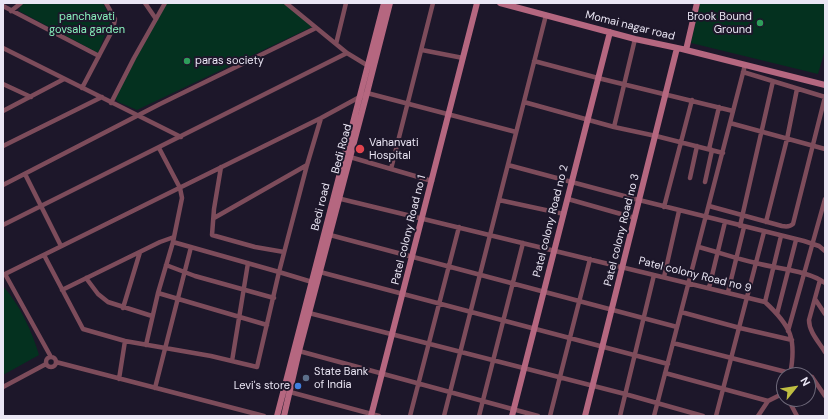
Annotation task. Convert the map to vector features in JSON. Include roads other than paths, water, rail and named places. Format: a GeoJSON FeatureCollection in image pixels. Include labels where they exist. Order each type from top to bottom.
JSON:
{"type":"FeatureCollection","features":[{"type":"Feature","properties":{"kind":"street"},"geometry":{"type":"LineString","coordinates":[[11,11],[21,3]]}},
{"type":"Feature","properties":{"kind":"street"},"geometry":{"type":"LineString","coordinates":[[82,88],[112,29],[115,19],[106,3]]}},
{"type":"Feature","properties":{"kind":"street"},"geometry":{"type":"LineString","coordinates":[[145,3],[156,19]]}},
{"type":"Feature","properties":{"kind":"street"},"geometry":{"type":"LineString","coordinates":[[111,103],[165,3]]}},
{"type":"Feature","properties":{"kind":"street"},"geometry":{"type":"LineString","coordinates":[[286,3],[347,53],[371,67]]}},
{"type":"Feature","properties":{"kind":"street","name":"Bedi road"},"geometry":{"type":"LineString","coordinates":[[277,416],[336,197],[359,98],[371,67],[384,3]]}},
{"type":"Feature","properties":{"kind":"street","name":"Bedi Road"},"geometry":{"type":"LineString","coordinates":[[284,416],[299,351],[330,235],[336,197],[350,158],[367,93],[371,67],[390,3]]}},
{"type":"Feature","properties":{"kind":"street"},"geometry":{"type":"LineString","coordinates":[[391,169],[433,3]]}},
{"type":"Feature","properties":{"kind":"street","name":"Patel colony Road no 1"},"geometry":{"type":"LineString","coordinates":[[372,415],[477,3]]}},
{"type":"Feature","properties":{"kind":"street","name":"Momai nagar road"},"geometry":{"type":"LineString","coordinates":[[500,3],[635,39],[825,85]]}},
{"type":"Feature","properties":{"kind":"street"},"geometry":{"type":"LineString","coordinates":[[681,49],[693,3]]}},
{"type":"Feature","properties":{"kind":"street"},"geometry":{"type":"LineString","coordinates":[[681,49],[697,3]]}},
{"type":"Feature","properties":{"kind":"street"},"geometry":{"type":"LineString","coordinates":[[336,44],[344,4]]}},
{"type":"Feature","properties":{"kind":"street"},"geometry":{"type":"LineString","coordinates":[[3,6],[99,56]]}},
{"type":"Feature","properties":{"kind":"street"},"geometry":{"type":"LineString","coordinates":[[444,416],[546,15]]}},
{"type":"Feature","properties":{"kind":"street"},"geometry":{"type":"LineString","coordinates":[[3,184],[316,28]]}},
{"type":"Feature","properties":{"kind":"street","name":"Patel colony Road no 2"},"geometry":{"type":"LineString","coordinates":[[513,413],[610,32]]}},
{"type":"Feature","properties":{"kind":"street"},"geometry":{"type":"LineString","coordinates":[[614,127],[635,39]]}},
{"type":"Feature","properties":{"kind":"street"},"geometry":{"type":"LineString","coordinates":[[3,48],[181,137]]}},
{"type":"Feature","properties":{"kind":"street","name":"Patel colony Road no 3"},"geometry":{"type":"LineString","coordinates":[[585,416],[656,136],[665,94],[681,49]]}},
{"type":"Feature","properties":{"kind":"street"},"geometry":{"type":"LineString","coordinates":[[422,50],[463,58]]}},
{"type":"Feature","properties":{"kind":"street"},"geometry":{"type":"LineString","coordinates":[[3,225],[347,53]]}},
{"type":"Feature","properties":{"kind":"street"},"geometry":{"type":"LineString","coordinates":[[534,61],[733,111]]}},
{"type":"Feature","properties":{"kind":"street"},"geometry":{"type":"LineString","coordinates":[[654,416],[745,65]]}},
{"type":"Feature","properties":{"kind":"street"},"geometry":{"type":"LineString","coordinates":[[709,206],[788,227],[793,224],[825,97],[743,72]]}},
{"type":"Feature","properties":{"kind":"street"},"geometry":{"type":"LineString","coordinates":[[3,111],[64,79]]}},
{"type":"Feature","properties":{"kind":"street"},"geometry":{"type":"LineString","coordinates":[[728,292],[737,258],[742,226],[742,215],[773,81]]}},
{"type":"Feature","properties":{"kind":"street"},"geometry":{"type":"LineString","coordinates":[[3,84],[31,97]]}},
{"type":"Feature","properties":{"kind":"street"},"geometry":{"type":"LineString","coordinates":[[766,222],[787,138],[797,89]]}},
{"type":"Feature","properties":{"kind":"street"},"geometry":{"type":"LineString","coordinates":[[264,416],[56,362],[51,357],[4,275],[321,118],[367,93],[516,132]]}},
{"type":"Feature","properties":{"kind":"street"},"geometry":{"type":"LineString","coordinates":[[3,146],[102,97]]}},
{"type":"Feature","properties":{"kind":"street"},"geometry":{"type":"LineString","coordinates":[[664,207],[692,100]]}},
{"type":"Feature","properties":{"kind":"street"},"geometry":{"type":"LineString","coordinates":[[524,102],[614,127],[723,153]]}},
{"type":"Feature","properties":{"kind":"street"},"geometry":{"type":"LineString","coordinates":[[704,182],[719,107]]}},
{"type":"Feature","properties":{"kind":"street"},"geometry":{"type":"LineString","coordinates":[[44,255],[83,329],[125,341],[211,356],[257,367],[284,252],[321,118]]}},
{"type":"Feature","properties":{"kind":"street"},"geometry":{"type":"LineString","coordinates":[[730,124],[825,149]]}},
{"type":"Feature","properties":{"kind":"street"},"geometry":{"type":"LineString","coordinates":[[690,178],[697,146]]}},
{"type":"Feature","properties":{"kind":"street"},"geometry":{"type":"LineString","coordinates":[[146,345],[182,198],[180,188],[159,148]]}},
{"type":"Feature","properties":{"kind":"street"},"geometry":{"type":"LineString","coordinates":[[350,158],[432,181]]}},
{"type":"Feature","properties":{"kind":"street"},"geometry":{"type":"LineString","coordinates":[[214,218],[307,165]]}},
{"type":"Feature","properties":{"kind":"street"},"geometry":{"type":"LineString","coordinates":[[508,165],[679,211],[813,244],[825,249]]}},
{"type":"Feature","properties":{"kind":"street"},"geometry":{"type":"LineString","coordinates":[[221,167],[212,235],[255,247],[284,252]]}},
{"type":"Feature","properties":{"kind":"street"},"geometry":{"type":"LineString","coordinates":[[25,174],[61,246]]}},
{"type":"Feature","properties":{"kind":"street","name":"Patel colony Road no 9"},"geometry":{"type":"LineString","coordinates":[[336,197],[765,302],[778,314],[792,340],[793,357],[791,367]]}},
{"type":"Feature","properties":{"kind":"street"},"geometry":{"type":"LineString","coordinates":[[788,331],[825,198]]}},
{"type":"Feature","properties":{"kind":"street"},"geometry":{"type":"LineString","coordinates":[[568,199],[635,218]]}},
{"type":"Feature","properties":{"kind":"street"},"geometry":{"type":"LineString","coordinates":[[499,200],[564,214]]}},
{"type":"Feature","properties":{"kind":"street"},"geometry":{"type":"LineString","coordinates":[[664,277],[679,211]]}},
{"type":"Feature","properties":{"kind":"street"},"geometry":{"type":"LineString","coordinates":[[709,288],[725,222]]}},
{"type":"Feature","properties":{"kind":"street"},"geometry":{"type":"LineString","coordinates":[[410,416],[459,227]]}},
{"type":"Feature","properties":{"kind":"street"},"geometry":{"type":"LineString","coordinates":[[716,416],[764,232]]}},
{"type":"Feature","properties":{"kind":"street"},"geometry":{"type":"LineString","coordinates":[[330,235],[412,258],[677,327]]}},
{"type":"Feature","properties":{"kind":"street"},"geometry":{"type":"LineString","coordinates":[[765,302],[781,236]]}},
{"type":"Feature","properties":{"kind":"street"},"geometry":{"type":"LineString","coordinates":[[62,290],[140,252],[173,239],[191,247],[312,282]]}},
{"type":"Feature","properties":{"kind":"street"},"geometry":{"type":"LineString","coordinates":[[778,314],[796,240]]}},
{"type":"Feature","properties":{"kind":"street"},"geometry":{"type":"LineString","coordinates":[[479,416],[523,242]]}},
{"type":"Feature","properties":{"kind":"street"},"geometry":{"type":"LineString","coordinates":[[155,388],[191,247]]}},
{"type":"Feature","properties":{"kind":"street"},"geometry":{"type":"LineString","coordinates":[[698,247],[804,274],[823,282],[815,299],[809,325],[825,352]]}},
{"type":"Feature","properties":{"kind":"street"},"geometry":{"type":"LineString","coordinates":[[123,308],[140,252]]}},
{"type":"Feature","properties":{"kind":"street"},"geometry":{"type":"LineString","coordinates":[[550,416],[590,259]]}},
{"type":"Feature","properties":{"kind":"street"},"geometry":{"type":"LineString","coordinates":[[232,361],[248,263]]}},
{"type":"Feature","properties":{"kind":"street"},"geometry":{"type":"LineString","coordinates":[[166,265],[184,272],[274,298]]}},
{"type":"Feature","properties":{"kind":"street"},"geometry":{"type":"LineString","coordinates":[[320,272],[668,364]]}},
{"type":"Feature","properties":{"kind":"street"},"geometry":{"type":"LineString","coordinates":[[620,416],[654,275]]}},
{"type":"Feature","properties":{"kind":"street"},"geometry":{"type":"LineString","coordinates":[[86,278],[101,298],[123,308],[152,316]]}},
{"type":"Feature","properties":{"kind":"street"},"geometry":{"type":"LineString","coordinates":[[158,293],[267,324]]}},
{"type":"Feature","properties":{"kind":"street"},"geometry":{"type":"LineString","coordinates":[[815,299],[825,314]]}},
{"type":"Feature","properties":{"kind":"street"},"geometry":{"type":"LineString","coordinates":[[681,312],[792,340]]}},
{"type":"Feature","properties":{"kind":"street"},"geometry":{"type":"LineString","coordinates":[[309,313],[460,353],[625,394],[704,416]]}},
{"type":"Feature","properties":{"kind":"street"},"geometry":{"type":"LineString","coordinates":[[119,379],[125,341]]}},
{"type":"Feature","properties":{"kind":"street"},"geometry":{"type":"LineString","coordinates":[[673,343],[776,370]]}},
{"type":"Feature","properties":{"kind":"street"},"geometry":{"type":"LineString","coordinates":[[299,351],[483,401],[513,413],[538,416]]}},
{"type":"Feature","properties":{"kind":"street"},"geometry":{"type":"LineString","coordinates":[[3,387],[46,364],[47,359],[51,357]]}},
{"type":"Feature","properties":{"kind":"street"},"geometry":{"type":"LineString","coordinates":[[46,364],[53,367],[56,362]]}},
{"type":"Feature","properties":{"kind":"street"},"geometry":{"type":"LineString","coordinates":[[665,373],[768,401]]}},
{"type":"Feature","properties":{"kind":"street"},"geometry":{"type":"LineString","coordinates":[[816,383],[825,396]]}},
{"type":"Feature","properties":{"kind":"street"},"geometry":{"type":"LineString","coordinates":[[290,392],[379,416]]}},
{"type":"Feature","properties":{"kind":"street"},"geometry":{"type":"LineString","coordinates":[[758,416],[768,401],[776,397]]}},
{"type":"Feature","properties":{"kind":"street"},"geometry":{"type":"LineString","coordinates":[[792,407],[797,416]]}},
{"type":"Feature","properties":{"kind":"place","name":"Brook Bound Ground"},"geometry":{"type":"Point","coordinates":[760,23]}},
{"type":"Feature","properties":{"kind":"place","name":"paras society"},"geometry":{"type":"Point","coordinates":[187,61]}},
{"type":"Feature","properties":{"kind":"place","name":"Vahanvati Hospital"},"geometry":{"type":"Point","coordinates":[360,149]}},
{"type":"Feature","properties":{"kind":"place","name":"State Bank of India"},"geometry":{"type":"Point","coordinates":[306,378]}},
{"type":"Feature","properties":{"kind":"place","name":"Levi's store"},"geometry":{"type":"Point","coordinates":[298,386]}},
{"type":"Feature","properties":{"kind":"park label","name":"panchavati govsala garden"},"geometry":{"type":"Point","coordinates":[87,23]}}]}
